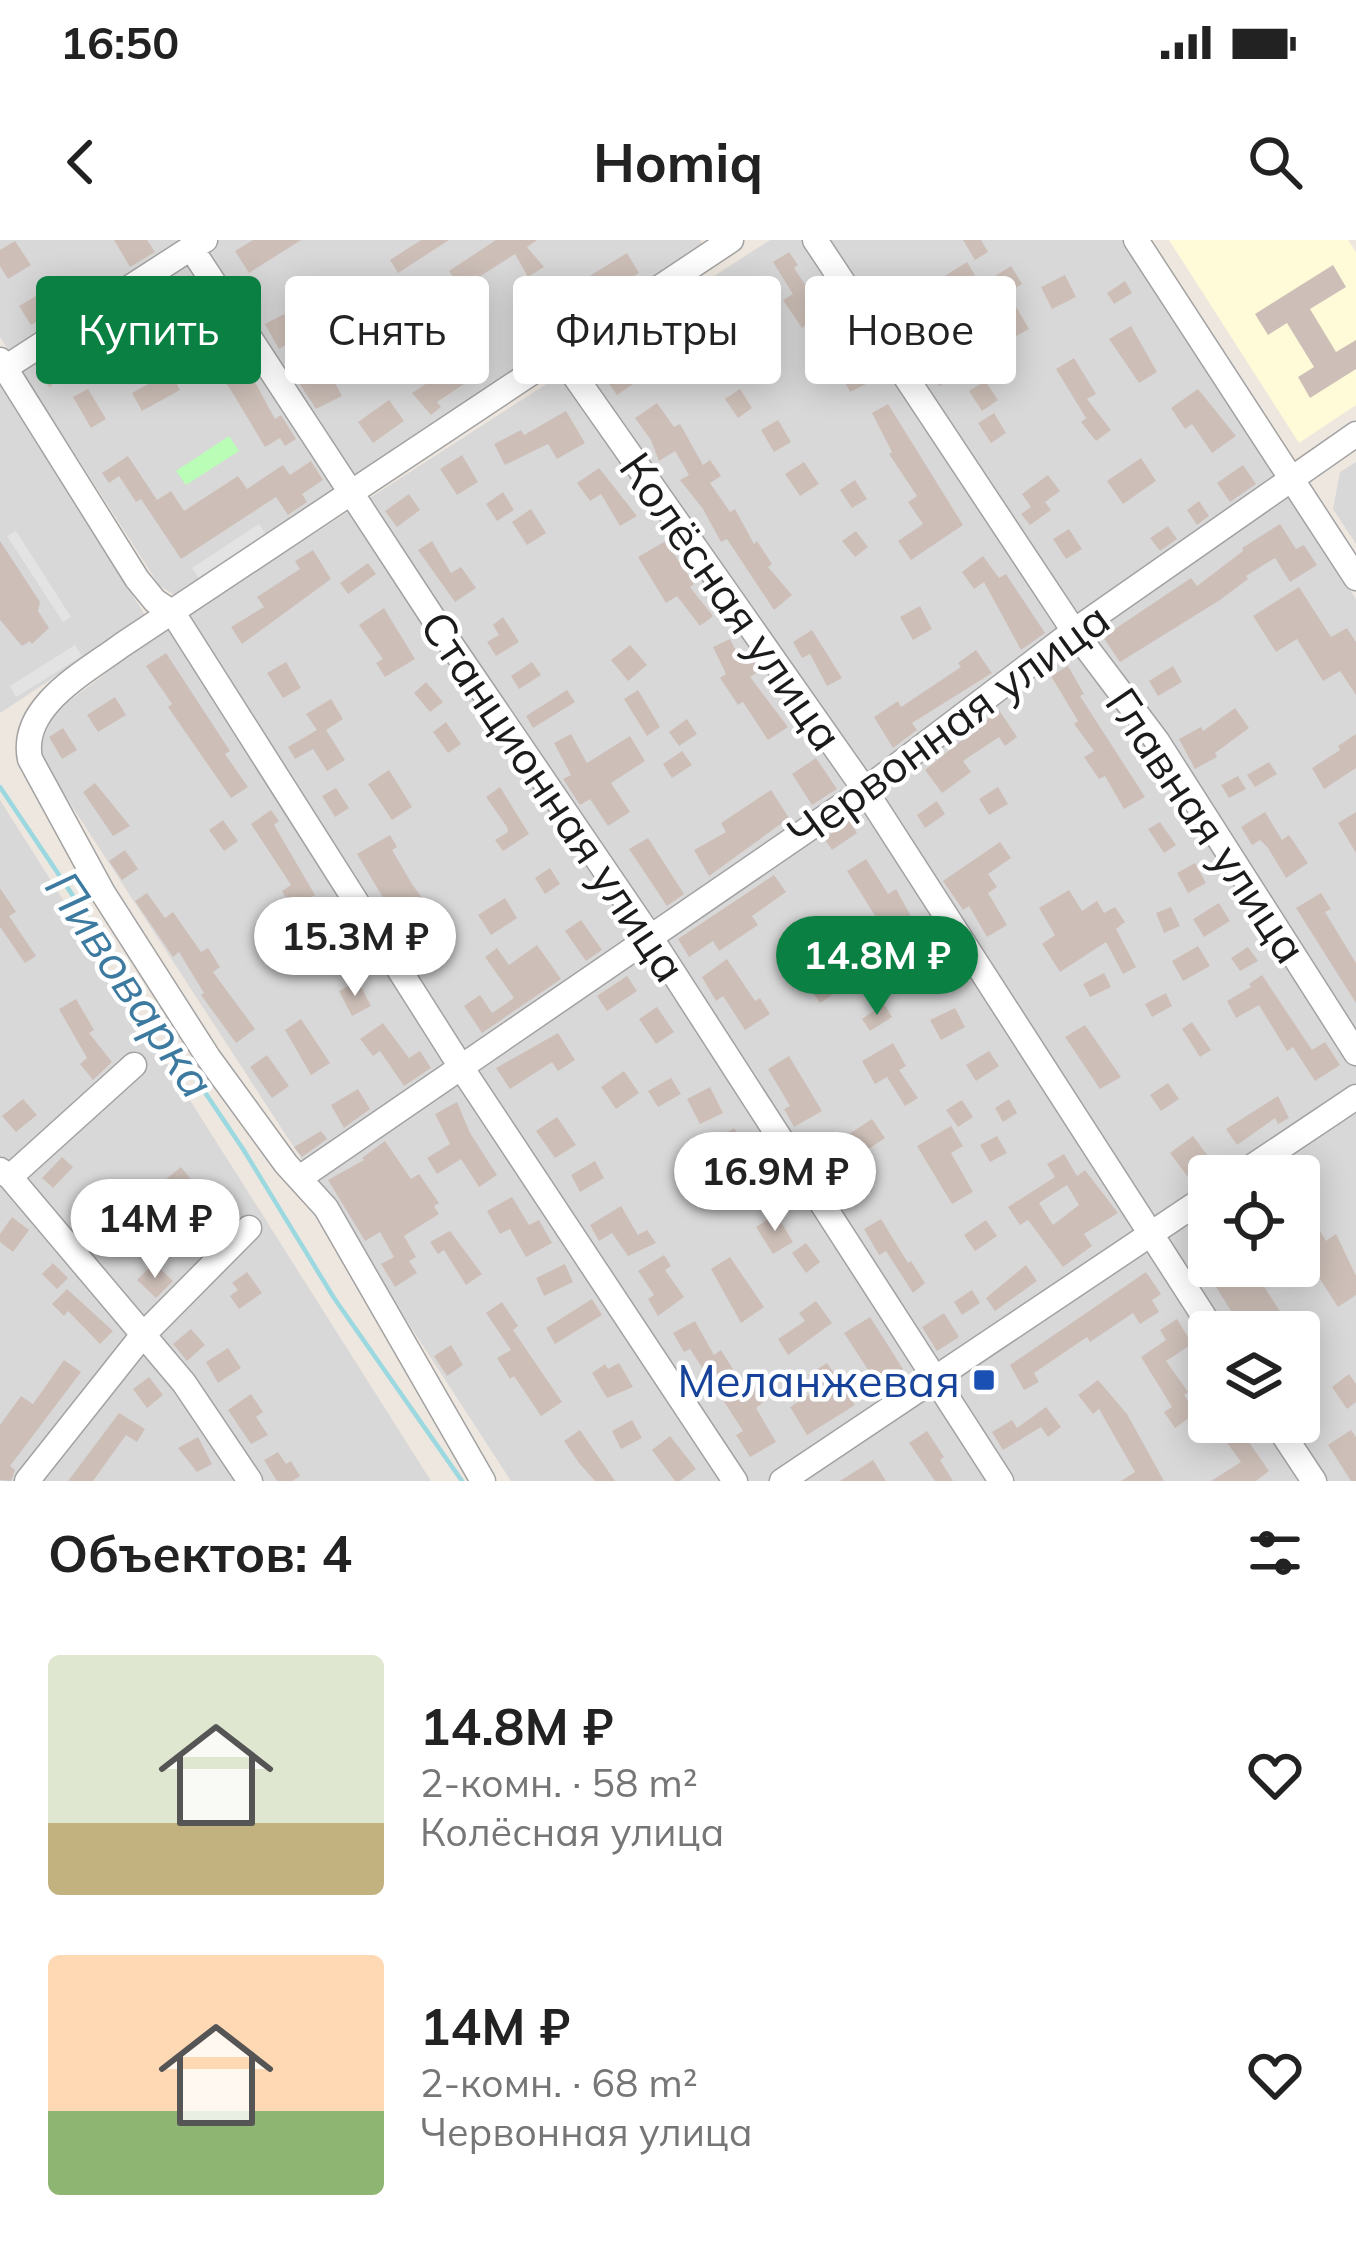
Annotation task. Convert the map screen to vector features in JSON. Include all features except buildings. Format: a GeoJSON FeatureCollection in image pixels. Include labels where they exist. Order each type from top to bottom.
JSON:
{"type":"FeatureCollection","features":[{"type":"Feature","properties":{"kind":"street","name":"Главная улица"},"geometry":{"type":"LineString","coordinates":[[815,240],[1075,631],[1157,740],[1356,1053]]}},
{"type":"Feature","properties":{"kind":"street"},"geometry":{"type":"LineString","coordinates":[[1136,240],[1356,578]]}},
{"type":"Feature","properties":{"kind":"street"},"geometry":{"type":"LineString","coordinates":[[675,276],[726,241]]}},
{"type":"Feature","properties":{"kind":"street"},"geometry":{"type":"LineString","coordinates":[[198,244],[3,364],[137,579],[155,602],[173,613],[461,1067],[735,1481]]}},
{"type":"Feature","properties":{"kind":"street","name":"Станционная улица"},"geometry":{"type":"LineString","coordinates":[[198,244],[351,496],[649,935],[1000,1481]]}},
{"type":"Feature","properties":{"kind":"street"},"geometry":{"type":"LineString","coordinates":[[483,1481],[326,1208],[286,1164],[208,1058],[103,893],[30,759],[28,734],[45,705],[122,645],[518,384]]}},
{"type":"Feature","properties":{"kind":"street","name":"Колёсная улица"},"geometry":{"type":"LineString","coordinates":[[580,384],[865,790],[1200,1311]]}},
{"type":"Feature","properties":{"kind":"street","name":"Червонная улица"},"geometry":{"type":"LineString","coordinates":[[301,1177],[865,790],[1075,631],[1356,434]]}},
{"type":"Feature","properties":{"kind":"street"},"geometry":{"type":"LineString","coordinates":[[134,1065],[5,1173],[184,1383],[250,1481]]}},
{"type":"Feature","properties":{"kind":"street"},"geometry":{"type":"LineString","coordinates":[[1269,1155],[1356,1097]]}},
{"type":"Feature","properties":{"kind":"street"},"geometry":{"type":"LineString","coordinates":[[782,1481],[1188,1209]]}},
{"type":"Feature","properties":{"kind":"street"},"geometry":{"type":"LineString","coordinates":[[27,1481],[142,1336],[249,1228]]}},
{"type":"Feature","properties":{"kind":"street"},"geometry":{"type":"LineString","coordinates":[[1288,1443],[1314,1481]]}},
{"type":"Feature","properties":{"kind":"shaded area"},"geometry":{"type":"Polygon","coordinates":[[[0,240],[700,240],[703,245],[657,276],[513,276],[513,372],[177,597],[159,585],[0,337],[0,240]]]}},
{"type":"Feature","properties":{"kind":"shaded area"},"geometry":{"type":"Polygon","coordinates":[[[770,240],[1123,240],[1356,599],[1356,1481],[511,1481],[38,754],[53,713],[160,633],[546,384],[781,384],[781,276],[714,276],[770,240]]]}},
{"type":"Feature","properties":{"kind":"shaded area"},"geometry":{"type":"Polygon","coordinates":[[[1169,240],[1348,240],[1356,252],[1356,405],[1299,443],[1169,240]]]}},
{"type":"Feature","properties":{"kind":"shaded area"},"geometry":{"type":"Polygon","coordinates":[[[0,380],[146,617],[0,713],[0,380]]]}},
{"type":"Feature","properties":{"kind":"shaded area"},"geometry":{"type":"Polygon","coordinates":[[[1356,462],[1356,544],[1333,509],[1340,472],[1356,462]]]}},
{"type":"Feature","properties":{"kind":"shaded area"},"geometry":{"type":"Polygon","coordinates":[[[259,524],[267,536],[200,580],[192,568],[259,524]]]}},
{"type":"Feature","properties":{"kind":"shaded area"},"geometry":{"type":"Polygon","coordinates":[[[16,531],[71,617],[63,622],[7,536],[16,531]]]}},
{"type":"Feature","properties":{"kind":"shaded area"},"geometry":{"type":"Polygon","coordinates":[[[75,645],[82,656],[16,697],[10,686],[75,645]]]}},
{"type":"Feature","properties":{"kind":"shaded area"},"geometry":{"type":"Polygon","coordinates":[[[0,800],[431,1481],[0,1481],[0,800]]]}},
{"type":"Feature","properties":{"kind":"green space"},"geometry":{"type":"Polygon","coordinates":[[[229,436],[239,451],[186,485],[176,471],[229,436]]]}},
{"type":"Feature","properties":{"kind":"waterway","name":"Пивоварка"},"geometry":{"type":"LineString","coordinates":[[0,787],[243,1149],[334,1298],[462,1481]]}},
{"type":"Feature","properties":{"kind":"place","name":"Меланжевая"},"geometry":{"type":"Point","coordinates":[984,1380]}}]}
